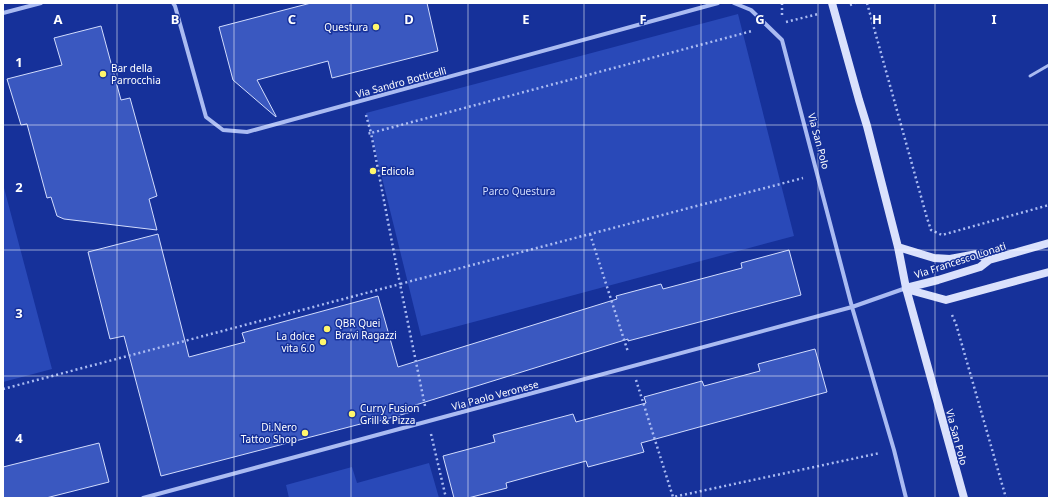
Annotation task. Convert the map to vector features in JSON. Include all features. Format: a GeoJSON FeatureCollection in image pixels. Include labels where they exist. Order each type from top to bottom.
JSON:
{"type":"FeatureCollection","features":[{"type":"Feature","properties":{"kind":"main road","name":"Via San Polo"},"geometry":{"type":"LineString","coordinates":[[833,6],[867,126],[898,247],[906,288],[964,498]]}},
{"type":"Feature","properties":{"kind":"main road","name":"Via Francesco Lonati"},"geometry":{"type":"LineString","coordinates":[[906,288],[938,280],[980,266],[989,260],[1049,243]]}},
{"type":"Feature","properties":{"kind":"main road"},"geometry":{"type":"LineString","coordinates":[[898,247],[934,258],[950,259],[977,254],[989,260]]}},
{"type":"Feature","properties":{"kind":"main road"},"geometry":{"type":"LineString","coordinates":[[946,300],[1049,272]]}},
{"type":"Feature","properties":{"kind":"main road","name":"Via Francesco Lonati"},"geometry":{"type":"LineString","coordinates":[[906,288],[946,300]]}},
{"type":"Feature","properties":{"kind":"street"},"geometry":{"type":"LineString","coordinates":[[3,13],[42,3]]}},
{"type":"Feature","properties":{"kind":"street","name":"Via Sandro Botticelli"},"geometry":{"type":"LineString","coordinates":[[173,3],[176,6],[206,117],[223,130],[247,132],[718,3]]}},
{"type":"Feature","properties":{"kind":"street","name":"Via San Polo"},"geometry":{"type":"LineString","coordinates":[[734,3],[752,10],[782,40],[852,307],[894,450],[906,498]]}},
{"type":"Feature","properties":{"kind":"street"},"geometry":{"type":"LineString","coordinates":[[852,307],[906,288]]}},
{"type":"Feature","properties":{"kind":"street","name":"Via Paolo Veronese"},"geometry":{"type":"LineString","coordinates":[[143,498],[852,307]]}},
{"type":"Feature","properties":{"kind":"lane"},"geometry":{"type":"LineString","coordinates":[[1030,76],[1049,65]]}},
{"type":"Feature","properties":{"kind":"path"},"geometry":{"type":"LineString","coordinates":[[366,134],[769,27],[833,6],[855,3]]}},
{"type":"Feature","properties":{"kind":"path"},"geometry":{"type":"LineString","coordinates":[[867,3],[931,230],[942,235],[1049,205]]}},
{"type":"Feature","properties":{"kind":"path"},"geometry":{"type":"LineString","coordinates":[[362,101],[370,133],[428,421],[446,498]]}},
{"type":"Feature","properties":{"kind":"path"},"geometry":{"type":"LineString","coordinates":[[3,389],[817,175]]}},
{"type":"Feature","properties":{"kind":"path"},"geometry":{"type":"LineString","coordinates":[[590,234],[672,498],[894,450]]}},
{"type":"Feature","properties":{"kind":"path"},"geometry":{"type":"LineString","coordinates":[[934,258],[942,235]]}},
{"type":"Feature","properties":{"kind":"path"},"geometry":{"type":"LineString","coordinates":[[946,300],[956,324],[1006,498]]}},
{"type":"Feature","properties":{"kind":"green space","name":"Parco Questura"},"geometry":{"type":"Polygon","coordinates":[[[738,14],[794,236],[421,336],[366,113],[738,14]]]}},
{"type":"Feature","properties":{"kind":"green space"},"geometry":{"type":"Polygon","coordinates":[[[3,184],[52,369],[3,382],[3,184]]]}},
{"type":"Feature","properties":{"kind":"green space"},"geometry":{"type":"Polygon","coordinates":[[[429,463],[439,498],[289,498],[286,485],[352,467],[357,483],[429,463]]]}},
{"type":"Feature","properties":{"kind":"building"},"geometry":{"type":"Polygon","coordinates":[[[311,3],[427,3],[438,51],[332,78],[328,61],[257,80],[276,117],[233,80],[219,27],[311,3]]]}},
{"type":"Feature","properties":{"kind":"building"},"geometry":{"type":"Polygon","coordinates":[[[101,26],[121,100],[130,98],[157,196],[149,199],[157,230],[64,219],[57,216],[51,197],[47,198],[27,124],[21,125],[7,79],[62,65],[54,38],[101,26]]]}},
{"type":"Feature","properties":{"kind":"building"},"geometry":{"type":"Polygon","coordinates":[[[158,234],[189,357],[245,342],[242,333],[378,296],[398,367],[617,299],[616,296],[661,284],[663,289],[742,268],[741,263],[789,250],[801,295],[628,341],[628,339],[409,407],[411,412],[161,476],[124,336],[110,339],[88,252],[158,234]]]}},
{"type":"Feature","properties":{"kind":"building"},"geometry":{"type":"Polygon","coordinates":[[[815,349],[827,392],[641,443],[644,452],[588,467],[586,461],[506,483],[507,488],[468,498],[454,498],[443,456],[495,442],[493,435],[573,414],[576,422],[646,403],[644,397],[702,381],[704,386],[760,371],[758,364],[815,349]]]}},
{"type":"Feature","properties":{"kind":"building"},"geometry":{"type":"Polygon","coordinates":[[[99,443],[109,482],[46,498],[3,498],[3,467],[99,443]]]}},
{"type":"Feature","properties":{"kind":"place","name":"Questura"},"geometry":{"type":"Point","coordinates":[376,27]}},
{"type":"Feature","properties":{"kind":"place","name":"Bar della Parrocchia"},"geometry":{"type":"Point","coordinates":[103,74]}},
{"type":"Feature","properties":{"kind":"place","name":"Edicola"},"geometry":{"type":"Point","coordinates":[373,171]}},
{"type":"Feature","properties":{"kind":"place","name":"QBR Quei Bravi Ragazzi"},"geometry":{"type":"Point","coordinates":[327,329]}},
{"type":"Feature","properties":{"kind":"place","name":"La dolce vita 6.0"},"geometry":{"type":"Point","coordinates":[323,342]}},
{"type":"Feature","properties":{"kind":"place","name":"Curry Fusion Grill & Pizza"},"geometry":{"type":"Point","coordinates":[352,414]}},
{"type":"Feature","properties":{"kind":"place","name":"Di.Nero Tattoo Shop"},"geometry":{"type":"Point","coordinates":[305,433]}}]}
